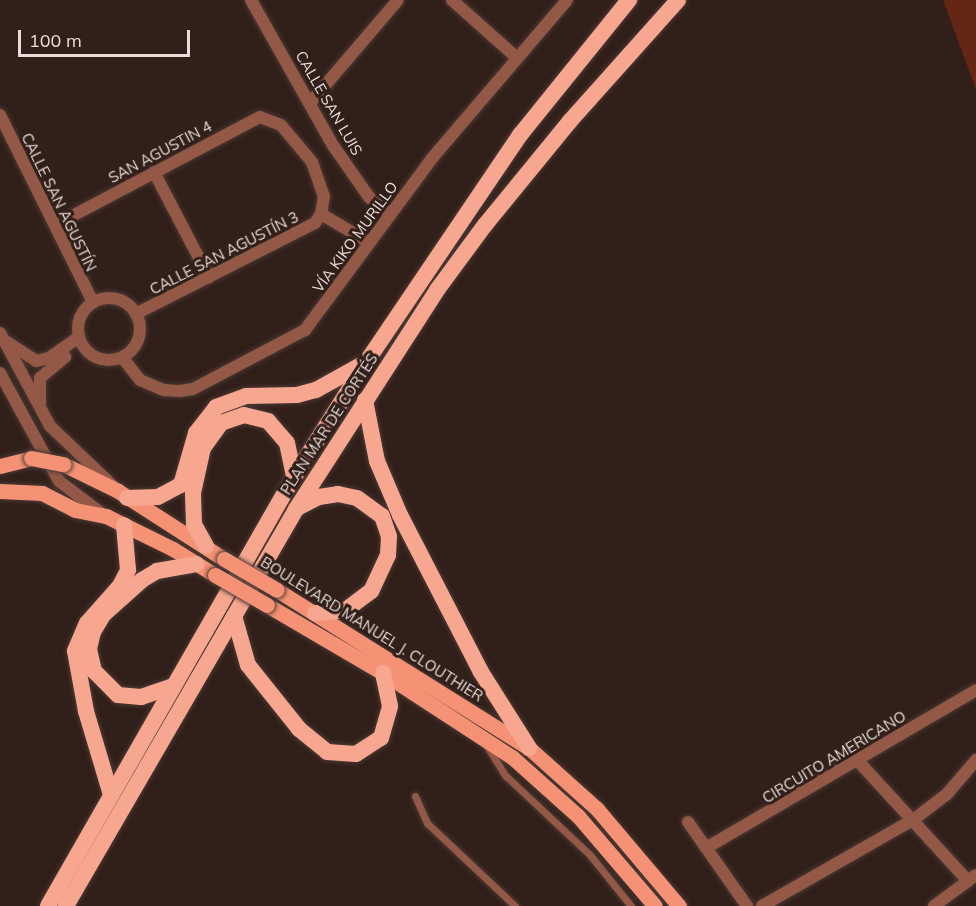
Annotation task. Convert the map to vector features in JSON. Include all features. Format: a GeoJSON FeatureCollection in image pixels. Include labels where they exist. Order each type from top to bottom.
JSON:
{"type":"FeatureCollection","features":[{"type":"Feature","properties":{"kind":"highway","name":"PLAN MAR DE CORTÉS"},"geometry":{"type":"LineString","coordinates":[[48,906],[294,477],[367,361],[520,135],[629,0]]}},
{"type":"Feature","properties":{"kind":"highway","name":"PLAN MAR DE CORTÉS"},"geometry":{"type":"LineString","coordinates":[[66,906],[296,509],[365,400],[485,225],[570,121],[678,0]]}},
{"type":"Feature","properties":{"kind":"highway"},"geometry":{"type":"LineString","coordinates":[[122,495],[158,496],[177,489],[185,477],[201,423],[216,407],[246,396],[297,395],[316,390],[367,361]]}},
{"type":"Feature","properties":{"kind":"highway"},"geometry":{"type":"LineString","coordinates":[[365,400],[377,461],[400,515],[481,672],[529,748]]}},
{"type":"Feature","properties":{"kind":"highway"},"geometry":{"type":"LineString","coordinates":[[206,546],[194,524],[193,493],[203,448],[221,423],[243,416],[268,421],[287,443],[294,477]]}},
{"type":"Feature","properties":{"kind":"highway"},"geometry":{"type":"LineString","coordinates":[[296,509],[329,496],[357,498],[382,516],[389,536],[388,555],[371,591],[346,610],[315,613]]}},
{"type":"Feature","properties":{"kind":"highway"},"geometry":{"type":"LineString","coordinates":[[111,795],[86,711],[75,651],[87,623],[120,586],[128,570],[124,525]]}},
{"type":"Feature","properties":{"kind":"highway"},"geometry":{"type":"LineString","coordinates":[[173,686],[141,697],[118,695],[94,671],[89,649],[104,614],[142,580],[157,571],[196,564]]}},
{"type":"Feature","properties":{"kind":"highway"},"geometry":{"type":"LineString","coordinates":[[234,616],[237,639],[248,665],[299,729],[327,752],[356,754],[381,738],[390,706],[383,673]]}},
{"type":"Feature","properties":{"kind":"main road","name":"BOULEVARD MANUEL J. CLOUTHIER"},"geometry":{"type":"LineString","coordinates":[[0,466],[31,458],[63,465],[122,495],[529,748],[597,809],[679,906]]}},
{"type":"Feature","properties":{"kind":"main road"},"geometry":{"type":"LineString","coordinates":[[0,491],[42,493],[75,510],[106,516],[196,564],[383,673],[512,757],[578,816],[656,906]]}},
{"type":"Feature","properties":{"kind":"street","name":"CALLE SAN LUIS"},"geometry":{"type":"LineString","coordinates":[[251,0],[332,144],[369,197],[389,214]]}},
{"type":"Feature","properties":{"kind":"street"},"geometry":{"type":"LineString","coordinates":[[310,103],[398,0]]}},
{"type":"Feature","properties":{"kind":"street"},"geometry":{"type":"LineString","coordinates":[[452,0],[516,57]]}},
{"type":"Feature","properties":{"kind":"street","name":"VÍA KIKO MURILLO"},"geometry":{"type":"LineString","coordinates":[[122,357],[149,385],[164,390],[193,389],[305,330],[389,214],[516,57],[567,0]]}},
{"type":"Feature","properties":{"kind":"street","name":"CALLE SAN AGUSTÍN"},"geometry":{"type":"LineString","coordinates":[[0,115],[93,302]]}},
{"type":"Feature","properties":{"kind":"street","name":"SAN AGUSTIN 4"},"geometry":{"type":"LineString","coordinates":[[74,215],[260,117],[276,120],[312,162],[322,181],[321,214]]}},
{"type":"Feature","properties":{"kind":"street"},"geometry":{"type":"LineString","coordinates":[[154,172],[208,277]]}},
{"type":"Feature","properties":{"kind":"street"},"geometry":{"type":"LineString","coordinates":[[321,214],[368,241]]}},
{"type":"Feature","properties":{"kind":"street","name":"CALLE SAN AGUSTÍN 3"},"geometry":{"type":"LineString","coordinates":[[136,314],[304,231],[321,214]]}},
{"type":"Feature","properties":{"kind":"street"},"geometry":{"type":"LineString","coordinates":[[112,298],[122,300],[136,314],[140,333],[130,351],[122,357],[105,360],[82,342],[80,318],[93,302],[112,298]]}},
{"type":"Feature","properties":{"kind":"street"},"geometry":{"type":"LineString","coordinates":[[2,336],[36,361],[49,358],[82,342]]}},
{"type":"Feature","properties":{"kind":"street"},"geometry":{"type":"LineString","coordinates":[[2,336],[41,413],[60,439],[93,464],[122,495]]}},
{"type":"Feature","properties":{"kind":"street"},"geometry":{"type":"LineString","coordinates":[[41,413],[38,383],[44,373],[82,342]]}},
{"type":"Feature","properties":{"kind":"street"},"geometry":{"type":"LineString","coordinates":[[0,373],[59,481],[106,516]]}},
{"type":"Feature","properties":{"kind":"street","name":"CIRCUITO AMERICANO"},"geometry":{"type":"LineString","coordinates":[[706,848],[859,762],[976,690]]}},
{"type":"Feature","properties":{"kind":"street"},"geometry":{"type":"LineString","coordinates":[[762,906],[913,820],[947,794],[976,760]]}},
{"type":"Feature","properties":{"kind":"street"},"geometry":{"type":"LineString","coordinates":[[859,762],[972,878],[934,906]]}},
{"type":"Feature","properties":{"kind":"street"},"geometry":{"type":"LineString","coordinates":[[688,822],[747,906]]}},
{"type":"Feature","properties":{"kind":"lane"},"geometry":{"type":"LineString","coordinates":[[482,737],[506,776],[590,855],[631,906]]}},
{"type":"Feature","properties":{"kind":"lane"},"geometry":{"type":"LineString","coordinates":[[415,796],[416,806],[428,823],[515,906]]}},
{"type":"Feature","properties":{"kind":"shaded area"},"geometry":{"type":"Polygon","coordinates":[[[943,0],[976,0],[976,89],[943,0]]]}}]}
